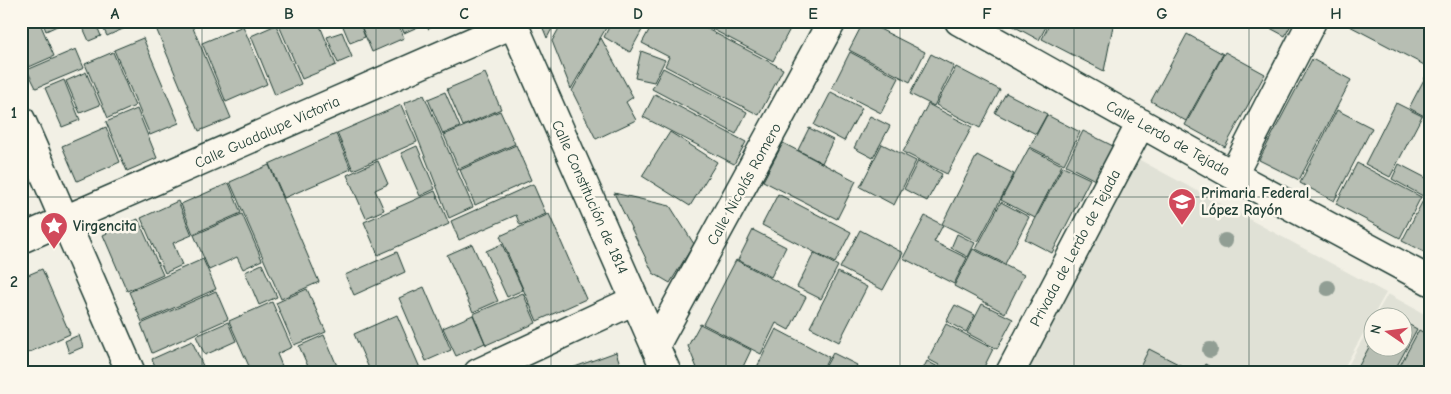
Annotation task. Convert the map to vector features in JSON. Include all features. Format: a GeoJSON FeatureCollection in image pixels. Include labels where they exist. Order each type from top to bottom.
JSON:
{"type":"FeatureCollection","features":[{"type":"Feature","properties":{"kind":"street","name":"Calle Nicolás Romero"},"geometry":{"type":"LineString","coordinates":[[656,346],[832,21]]}},
{"type":"Feature","properties":{"kind":"street","name":"Calle Lerdo de Tejada"},"geometry":{"type":"LineString","coordinates":[[959,21],[1233,174],[1430,281]]}},
{"type":"Feature","properties":{"kind":"street"},"geometry":{"type":"LineString","coordinates":[[1233,174],[1312,21]]}},
{"type":"Feature","properties":{"kind":"street","name":"Calle Constitución de 1814"},"geometry":{"type":"LineString","coordinates":[[513,22],[667,373]]}},
{"type":"Feature","properties":{"kind":"street","name":"Calle Guadalupe Victoria"},"geometry":{"type":"LineString","coordinates":[[21,239],[513,22]]}},
{"type":"Feature","properties":{"kind":"street"},"geometry":{"type":"LineString","coordinates":[[21,120],[131,373]]}},
{"type":"Feature","properties":{"kind":"street","name":"Privada de Lerdo de Tejada"},"geometry":{"type":"LineString","coordinates":[[1010,373],[1141,123]]}},
{"type":"Feature","properties":{"kind":"street"},"geometry":{"type":"LineString","coordinates":[[478,373],[635,300]]}},
{"type":"Feature","properties":{"kind":"shaded area","name":"Primaria Federal López Rayón"},"geometry":{"type":"Polygon","coordinates":[[[1138,159],[1386,293],[1379,306],[1364,306],[1364,332],[1341,373],[1025,373],[1138,159]]]}},
{"type":"Feature","properties":{"kind":"shaded area"},"geometry":{"type":"Polygon","coordinates":[[[1388,294],[1410,306],[1381,306],[1388,294]]]}},
{"type":"Feature","properties":{"kind":"shaded area"},"geometry":{"type":"Polygon","coordinates":[[[1414,308],[1430,317],[1430,373],[1344,373],[1364,336],[1364,356],[1414,356],[1414,308]]]}},
{"type":"Feature","properties":{"kind":"building"},"geometry":{"type":"Polygon","coordinates":[[[39,21],[54,56],[29,67],[21,50],[21,27],[39,21]]]}},
{"type":"Feature","properties":{"kind":"building"},"geometry":{"type":"Polygon","coordinates":[[[42,21],[68,21],[46,31],[42,21]]]}},
{"type":"Feature","properties":{"kind":"building"},"geometry":{"type":"Polygon","coordinates":[[[80,21],[95,21],[101,36],[89,41],[80,21]]]}},
{"type":"Feature","properties":{"kind":"building"},"geometry":{"type":"Polygon","coordinates":[[[100,21],[141,21],[107,36],[100,21]]]}},
{"type":"Feature","properties":{"kind":"building"},"geometry":{"type":"Polygon","coordinates":[[[153,21],[190,21],[231,118],[199,131],[153,21]]]}},
{"type":"Feature","properties":{"kind":"building"},"geometry":{"type":"Polygon","coordinates":[[[282,21],[318,21],[336,65],[302,79],[278,23],[282,21]]]}},
{"type":"Feature","properties":{"kind":"building"},"geometry":{"type":"Polygon","coordinates":[[[348,21],[359,21],[365,37],[350,43],[342,24],[348,21]]]}},
{"type":"Feature","properties":{"kind":"building"},"geometry":{"type":"Polygon","coordinates":[[[359,21],[397,21],[404,38],[372,52],[359,21]]]}},
{"type":"Feature","properties":{"kind":"building"},"geometry":{"type":"Polygon","coordinates":[[[399,21],[420,21],[422,25],[404,33],[399,21]]]}},
{"type":"Feature","properties":{"kind":"building"},"geometry":{"type":"Polygon","coordinates":[[[425,21],[446,21],[428,29],[425,21]]]}},
{"type":"Feature","properties":{"kind":"building"},"geometry":{"type":"Polygon","coordinates":[[[540,21],[556,21],[547,38],[540,21]]]}},
{"type":"Feature","properties":{"kind":"building"},"geometry":{"type":"Polygon","coordinates":[[[563,21],[610,21],[571,89],[552,41],[563,21]]]}},
{"type":"Feature","properties":{"kind":"building"},"geometry":{"type":"Polygon","coordinates":[[[612,21],[647,21],[630,52],[604,37],[612,21]]]}},
{"type":"Feature","properties":{"kind":"building"},"geometry":{"type":"Polygon","coordinates":[[[654,21],[692,21],[783,69],[759,115],[665,66],[669,57],[642,43],[654,21]]]}},
{"type":"Feature","properties":{"kind":"building"},"geometry":{"type":"Polygon","coordinates":[[[714,21],[780,21],[791,27],[773,61],[710,28],[714,21]]]}},
{"type":"Feature","properties":{"kind":"building"},"geometry":{"type":"Polygon","coordinates":[[[864,21],[925,52],[910,82],[849,50],[864,21]]]}},
{"type":"Feature","properties":{"kind":"building"},"geometry":{"type":"Polygon","coordinates":[[[1004,21],[1049,21],[1039,40],[1004,21]]]}},
{"type":"Feature","properties":{"kind":"building"},"geometry":{"type":"Polygon","coordinates":[[[1051,21],[1114,21],[1104,71],[1042,39],[1051,21]]]}},
{"type":"Feature","properties":{"kind":"building"},"geometry":{"type":"Polygon","coordinates":[[[1257,21],[1293,21],[1285,36],[1257,21]]]}},
{"type":"Feature","properties":{"kind":"building"},"geometry":{"type":"Polygon","coordinates":[[[1342,21],[1430,21],[1430,68],[1342,22],[1342,21]]]}},
{"type":"Feature","properties":{"kind":"building"},"geometry":{"type":"Polygon","coordinates":[[[276,25],[301,84],[275,95],[251,36],[276,25]]]}},
{"type":"Feature","properties":{"kind":"building"},"geometry":{"type":"Polygon","coordinates":[[[243,26],[267,84],[226,102],[202,43],[243,26]]]}},
{"type":"Feature","properties":{"kind":"building"},"geometry":{"type":"Polygon","coordinates":[[[342,32],[352,57],[338,63],[327,37],[342,32]]]}},
{"type":"Feature","properties":{"kind":"building"},"geometry":{"type":"Polygon","coordinates":[[[1187,34],[1223,54],[1186,121],[1151,101],[1187,34]]]}},
{"type":"Feature","properties":{"kind":"building"},"geometry":{"type":"Polygon","coordinates":[[[143,38],[179,123],[150,135],[114,50],[143,38]]]}},
{"type":"Feature","properties":{"kind":"building"},"geometry":{"type":"Polygon","coordinates":[[[601,38],[633,97],[626,102],[636,120],[596,139],[572,91],[601,38]]]}},
{"type":"Feature","properties":{"kind":"building"},"geometry":{"type":"Polygon","coordinates":[[[76,49],[84,68],[36,88],[27,70],[76,49]]]}},
{"type":"Feature","properties":{"kind":"building"},"geometry":{"type":"Polygon","coordinates":[[[641,51],[665,60],[654,82],[635,78],[641,51]]]}},
{"type":"Feature","properties":{"kind":"building"},"geometry":{"type":"Polygon","coordinates":[[[113,52],[135,106],[108,118],[85,64],[113,52]]]}},
{"type":"Feature","properties":{"kind":"building"},"geometry":{"type":"Polygon","coordinates":[[[850,52],[899,78],[881,113],[832,88],[850,52]]]}},
{"type":"Feature","properties":{"kind":"building"},"geometry":{"type":"Polygon","coordinates":[[[1225,52],[1265,74],[1225,147],[1185,125],[1225,52]]]}},
{"type":"Feature","properties":{"kind":"building"},"geometry":{"type":"Polygon","coordinates":[[[931,54],[954,66],[934,106],[910,94],[931,54]]]}},
{"type":"Feature","properties":{"kind":"building"},"geometry":{"type":"Polygon","coordinates":[[[1312,59],[1351,80],[1299,180],[1259,160],[1312,59]]]}},
{"type":"Feature","properties":{"kind":"building"},"geometry":{"type":"Polygon","coordinates":[[[956,67],[1000,90],[980,128],[936,105],[956,67]]]}},
{"type":"Feature","properties":{"kind":"building"},"geometry":{"type":"Polygon","coordinates":[[[663,68],[747,112],[736,134],[652,89],[663,68]]]}},
{"type":"Feature","properties":{"kind":"building"},"geometry":{"type":"Polygon","coordinates":[[[1430,70],[1430,119],[1409,108],[1430,70]]]}},
{"type":"Feature","properties":{"kind":"building"},"geometry":{"type":"Polygon","coordinates":[[[86,72],[100,105],[80,113],[66,81],[86,72]]]}},
{"type":"Feature","properties":{"kind":"building"},"geometry":{"type":"Polygon","coordinates":[[[485,73],[501,109],[463,126],[447,89],[485,73]]]}},
{"type":"Feature","properties":{"kind":"building"},"geometry":{"type":"Polygon","coordinates":[[[64,80],[80,120],[62,127],[45,88],[64,80]]]}},
{"type":"Feature","properties":{"kind":"building"},"geometry":{"type":"Polygon","coordinates":[[[445,92],[460,127],[443,134],[428,99],[445,92]]]}},
{"type":"Feature","properties":{"kind":"building"},"geometry":{"type":"Polygon","coordinates":[[[831,92],[862,108],[844,141],[814,125],[831,92]]]}},
{"type":"Feature","properties":{"kind":"building"},"geometry":{"type":"Polygon","coordinates":[[[1006,93],[1047,114],[1036,134],[995,113],[1006,93]]]}},
{"type":"Feature","properties":{"kind":"building"},"geometry":{"type":"Polygon","coordinates":[[[655,94],[746,142],[734,164],[643,117],[655,94]]]}},
{"type":"Feature","properties":{"kind":"building"},"geometry":{"type":"Polygon","coordinates":[[[424,95],[473,207],[449,218],[404,103],[424,95]]]}},
{"type":"Feature","properties":{"kind":"building"},"geometry":{"type":"Polygon","coordinates":[[[1396,103],[1422,116],[1390,177],[1365,164],[1396,103]]]}},
{"type":"Feature","properties":{"kind":"building"},"geometry":{"type":"Polygon","coordinates":[[[928,104],[972,127],[947,174],[903,152],[928,104]]]}},
{"type":"Feature","properties":{"kind":"building"},"geometry":{"type":"Polygon","coordinates":[[[401,105],[417,142],[353,170],[337,133],[401,105]]]}},
{"type":"Feature","properties":{"kind":"building"},"geometry":{"type":"Polygon","coordinates":[[[137,109],[157,158],[127,171],[106,122],[137,109]]]}},
{"type":"Feature","properties":{"kind":"building"},"geometry":{"type":"Polygon","coordinates":[[[1337,110],[1372,128],[1334,201],[1300,183],[1337,110]]]}},
{"type":"Feature","properties":{"kind":"building"},"geometry":{"type":"Polygon","coordinates":[[[500,111],[515,144],[459,169],[444,135],[500,111]]]}},
{"type":"Feature","properties":{"kind":"building"},"geometry":{"type":"Polygon","coordinates":[[[1047,115],[1080,132],[1064,164],[1030,147],[1047,115]]]}},
{"type":"Feature","properties":{"kind":"building"},"geometry":{"type":"Polygon","coordinates":[[[870,116],[890,126],[873,158],[854,148],[870,116]]]}},
{"type":"Feature","properties":{"kind":"building"},"geometry":{"type":"Polygon","coordinates":[[[106,127],[120,162],[77,181],[62,146],[106,127]]]}},
{"type":"Feature","properties":{"kind":"building"},"geometry":{"type":"Polygon","coordinates":[[[809,128],[833,140],[822,163],[798,150],[809,128]]]}},
{"type":"Feature","properties":{"kind":"building"},"geometry":{"type":"Polygon","coordinates":[[[1083,131],[1113,146],[1095,180],[1066,165],[1083,131]]]}},
{"type":"Feature","properties":{"kind":"building"},"geometry":{"type":"Polygon","coordinates":[[[670,132],[717,162],[690,206],[642,176],[670,132]]]}},
{"type":"Feature","properties":{"kind":"building"},"geometry":{"type":"Polygon","coordinates":[[[336,134],[351,169],[284,198],[269,164],[336,134]]]}},
{"type":"Feature","properties":{"kind":"building"},"geometry":{"type":"Polygon","coordinates":[[[783,143],[856,181],[837,219],[763,181],[783,143]]]}},
{"type":"Feature","properties":{"kind":"building"},"geometry":{"type":"Polygon","coordinates":[[[882,144],[916,161],[894,205],[860,187],[882,144]]]}},
{"type":"Feature","properties":{"kind":"building"},"geometry":{"type":"Polygon","coordinates":[[[516,145],[531,180],[475,205],[460,170],[516,145]]]}},
{"type":"Feature","properties":{"kind":"building"},"geometry":{"type":"Polygon","coordinates":[[[417,146],[435,189],[420,196],[401,153],[417,146]]]}},
{"type":"Feature","properties":{"kind":"building"},"geometry":{"type":"Polygon","coordinates":[[[1029,148],[1062,165],[1035,218],[1001,200],[1029,148]]]}},
{"type":"Feature","properties":{"kind":"building"},"geometry":{"type":"Polygon","coordinates":[[[977,155],[1014,174],[978,242],[942,224],[977,155]]]}},
{"type":"Feature","properties":{"kind":"building"},"geometry":{"type":"Polygon","coordinates":[[[378,161],[388,184],[375,190],[384,210],[366,218],[347,175],[378,161]]]}},
{"type":"Feature","properties":{"kind":"building"},"geometry":{"type":"Polygon","coordinates":[[[918,161],[942,174],[927,201],[904,189],[918,161]]]}},
{"type":"Feature","properties":{"kind":"building"},"geometry":{"type":"Polygon","coordinates":[[[1357,163],[1421,197],[1400,238],[1336,204],[1357,163]]]}},
{"type":"Feature","properties":{"kind":"building"},"geometry":{"type":"Polygon","coordinates":[[[1399,164],[1430,180],[1423,196],[1392,179],[1399,164]]]}},
{"type":"Feature","properties":{"kind":"building"},"geometry":{"type":"Polygon","coordinates":[[[269,165],[319,282],[281,299],[230,182],[269,165]]]}},
{"type":"Feature","properties":{"kind":"building"},"geometry":{"type":"Polygon","coordinates":[[[1063,166],[1090,179],[1052,253],[1025,239],[1063,166]]]}},
{"type":"Feature","properties":{"kind":"building"},"geometry":{"type":"Polygon","coordinates":[[[229,183],[241,213],[193,234],[181,204],[229,183]]]}},
{"type":"Feature","properties":{"kind":"building"},"geometry":{"type":"Polygon","coordinates":[[[533,184],[546,214],[520,225],[516,215],[459,240],[451,221],[533,184]]]}},
{"type":"Feature","properties":{"kind":"building"},"geometry":{"type":"Polygon","coordinates":[[[1430,187],[1430,255],[1402,241],[1430,187]]]}},
{"type":"Feature","properties":{"kind":"building"},"geometry":{"type":"Polygon","coordinates":[[[435,191],[449,224],[378,255],[364,222],[435,191]]]}},
{"type":"Feature","properties":{"kind":"building"},"geometry":{"type":"Polygon","coordinates":[[[614,193],[670,206],[694,244],[670,283],[653,273],[614,193]]]}},
{"type":"Feature","properties":{"kind":"building"},"geometry":{"type":"Polygon","coordinates":[[[778,194],[851,232],[835,263],[762,225],[778,194]]]}},
{"type":"Feature","properties":{"kind":"building"},"geometry":{"type":"Polygon","coordinates":[[[178,201],[192,235],[173,243],[182,265],[165,273],[141,218],[178,201]]]}},
{"type":"Feature","properties":{"kind":"building"},"geometry":{"type":"Polygon","coordinates":[[[1001,202],[1029,217],[1005,264],[976,249],[1001,202]]]}},
{"type":"Feature","properties":{"kind":"building"},"geometry":{"type":"Polygon","coordinates":[[[242,214],[262,260],[243,269],[237,257],[209,270],[194,235],[242,214]]]}},
{"type":"Feature","properties":{"kind":"building"},"geometry":{"type":"Polygon","coordinates":[[[549,214],[586,299],[537,321],[500,236],[549,214]]]}},
{"type":"Feature","properties":{"kind":"building"},"geometry":{"type":"Polygon","coordinates":[[[925,216],[943,225],[934,242],[967,258],[954,284],[903,258],[925,216]]]}},
{"type":"Feature","properties":{"kind":"building"},"geometry":{"type":"Polygon","coordinates":[[[138,219],[163,275],[127,291],[103,235],[138,219]]]}},
{"type":"Feature","properties":{"kind":"building"},"geometry":{"type":"Polygon","coordinates":[[[753,230],[786,247],[771,277],[738,260],[753,230]]]}},
{"type":"Feature","properties":{"kind":"building"},"geometry":{"type":"Polygon","coordinates":[[[860,230],[903,253],[883,290],[840,268],[860,230]]]}},
{"type":"Feature","properties":{"kind":"building"},"geometry":{"type":"Polygon","coordinates":[[[957,234],[975,243],[968,257],[951,248],[957,234]]]}},
{"type":"Feature","properties":{"kind":"building"},"geometry":{"type":"Polygon","coordinates":[[[472,244],[498,301],[473,312],[447,255],[472,244]]]}},
{"type":"Feature","properties":{"kind":"building"},"geometry":{"type":"Polygon","coordinates":[[[502,244],[523,290],[507,297],[486,251],[502,244]]]}},
{"type":"Feature","properties":{"kind":"building"},"geometry":{"type":"Polygon","coordinates":[[[973,249],[1024,275],[1005,313],[954,286],[973,249]]]}},
{"type":"Feature","properties":{"kind":"building"},"geometry":{"type":"Polygon","coordinates":[[[397,252],[405,272],[354,295],[345,275],[397,252]]]}},
{"type":"Feature","properties":{"kind":"building"},"geometry":{"type":"Polygon","coordinates":[[[814,253],[838,266],[821,299],[797,287],[814,253]]]}},
{"type":"Feature","properties":{"kind":"building"},"geometry":{"type":"Polygon","coordinates":[[[203,259],[216,289],[142,322],[129,292],[203,259]]]}},
{"type":"Feature","properties":{"kind":"building"},"geometry":{"type":"Polygon","coordinates":[[[736,260],[806,297],[789,330],[776,323],[761,354],[703,324],[736,260]]]}},
{"type":"Feature","properties":{"kind":"building"},"geometry":{"type":"Polygon","coordinates":[[[262,264],[277,297],[259,305],[245,272],[262,264]]]}},
{"type":"Feature","properties":{"kind":"building"},"geometry":{"type":"Polygon","coordinates":[[[42,269],[70,334],[21,356],[21,278],[42,269]]]}},
{"type":"Feature","properties":{"kind":"building"},"geometry":{"type":"Polygon","coordinates":[[[838,272],[867,287],[839,342],[810,327],[838,272]]]}},
{"type":"Feature","properties":{"kind":"building"},"geometry":{"type":"Polygon","coordinates":[[[424,287],[451,350],[426,361],[399,298],[424,287]]]}},
{"type":"Feature","properties":{"kind":"building"},"geometry":{"type":"Polygon","coordinates":[[[307,289],[326,332],[294,345],[276,303],[307,289]]]}},
{"type":"Feature","properties":{"kind":"building"},"geometry":{"type":"Polygon","coordinates":[[[216,291],[228,319],[152,353],[141,324],[216,291]]]}},
{"type":"Feature","properties":{"kind":"building"},"geometry":{"type":"Polygon","coordinates":[[[523,293],[536,323],[486,345],[473,314],[523,293]]]}},
{"type":"Feature","properties":{"kind":"building"},"geometry":{"type":"Polygon","coordinates":[[[272,302],[292,347],[277,354],[284,371],[279,373],[252,373],[229,321],[272,302]]]}},
{"type":"Feature","properties":{"kind":"building"},"geometry":{"type":"Polygon","coordinates":[[[982,304],[1013,319],[997,349],[967,333],[982,304]]]}},
{"type":"Feature","properties":{"kind":"building"},"geometry":{"type":"Polygon","coordinates":[[[955,305],[975,315],[966,332],[946,321],[955,305]]]}},
{"type":"Feature","properties":{"kind":"building"},"geometry":{"type":"Polygon","coordinates":[[[397,315],[420,368],[409,373],[371,373],[354,334],[397,315]]]}},
{"type":"Feature","properties":{"kind":"building"},"geometry":{"type":"Polygon","coordinates":[[[473,315],[485,343],[456,356],[443,328],[473,315]]]}},
{"type":"Feature","properties":{"kind":"building"},"geometry":{"type":"Polygon","coordinates":[[[228,322],[236,341],[205,355],[196,336],[228,322]]]}},
{"type":"Feature","properties":{"kind":"building"},"geometry":{"type":"Polygon","coordinates":[[[700,324],[751,350],[740,373],[699,373],[688,346],[700,324]]]}},
{"type":"Feature","properties":{"kind":"building"},"geometry":{"type":"Polygon","coordinates":[[[946,324],[993,349],[981,373],[954,373],[928,359],[946,324]]]}},
{"type":"Feature","properties":{"kind":"building"},"geometry":{"type":"Polygon","coordinates":[[[776,329],[829,357],[821,373],[754,373],[776,329]]]}},
{"type":"Feature","properties":{"kind":"building"},"geometry":{"type":"Polygon","coordinates":[[[1419,330],[1430,336],[1430,373],[1396,373],[1405,356],[1414,356],[1414,339],[1419,330]]]}},
{"type":"Feature","properties":{"kind":"building"},"geometry":{"type":"Polygon","coordinates":[[[79,335],[83,347],[69,353],[65,341],[79,335]]]}},
{"type":"Feature","properties":{"kind":"building"},"geometry":{"type":"Polygon","coordinates":[[[324,335],[340,373],[305,373],[310,371],[299,346],[324,335]]]}},
{"type":"Feature","properties":{"kind":"building"},"geometry":{"type":"Polygon","coordinates":[[[192,341],[206,373],[158,373],[152,359],[192,341]]]}},
{"type":"Feature","properties":{"kind":"building"},"geometry":{"type":"Polygon","coordinates":[[[1149,349],[1188,369],[1186,373],[1137,373],[1149,349]]]}},
{"type":"Feature","properties":{"kind":"building"},"geometry":{"type":"Polygon","coordinates":[[[616,352],[623,373],[574,373],[572,368],[616,352]]]}},
{"type":"Feature","properties":{"kind":"building"},"geometry":{"type":"Polygon","coordinates":[[[833,353],[857,365],[853,373],[822,373],[833,353]]]}},
{"type":"Feature","properties":{"kind":"building"},"geometry":{"type":"Polygon","coordinates":[[[1364,356],[1402,356],[1393,373],[1355,373],[1364,356]]]}},
{"type":"Feature","properties":{"kind":"building"},"geometry":{"type":"Polygon","coordinates":[[[927,361],[949,373],[921,373],[927,361]]]}},
{"type":"Feature","properties":{"kind":"building"},"geometry":{"type":"Polygon","coordinates":[[[1205,364],[1221,373],[1200,373],[1205,364]]]}},
{"type":"Feature","properties":{"kind":"place","name":"Primaria Federal López Rayón"},"geometry":{"type":"Point","coordinates":[1182,226]}},
{"type":"Feature","properties":{"kind":"place","name":"Virgencita"},"geometry":{"type":"Point","coordinates":[54,250]}}]}
